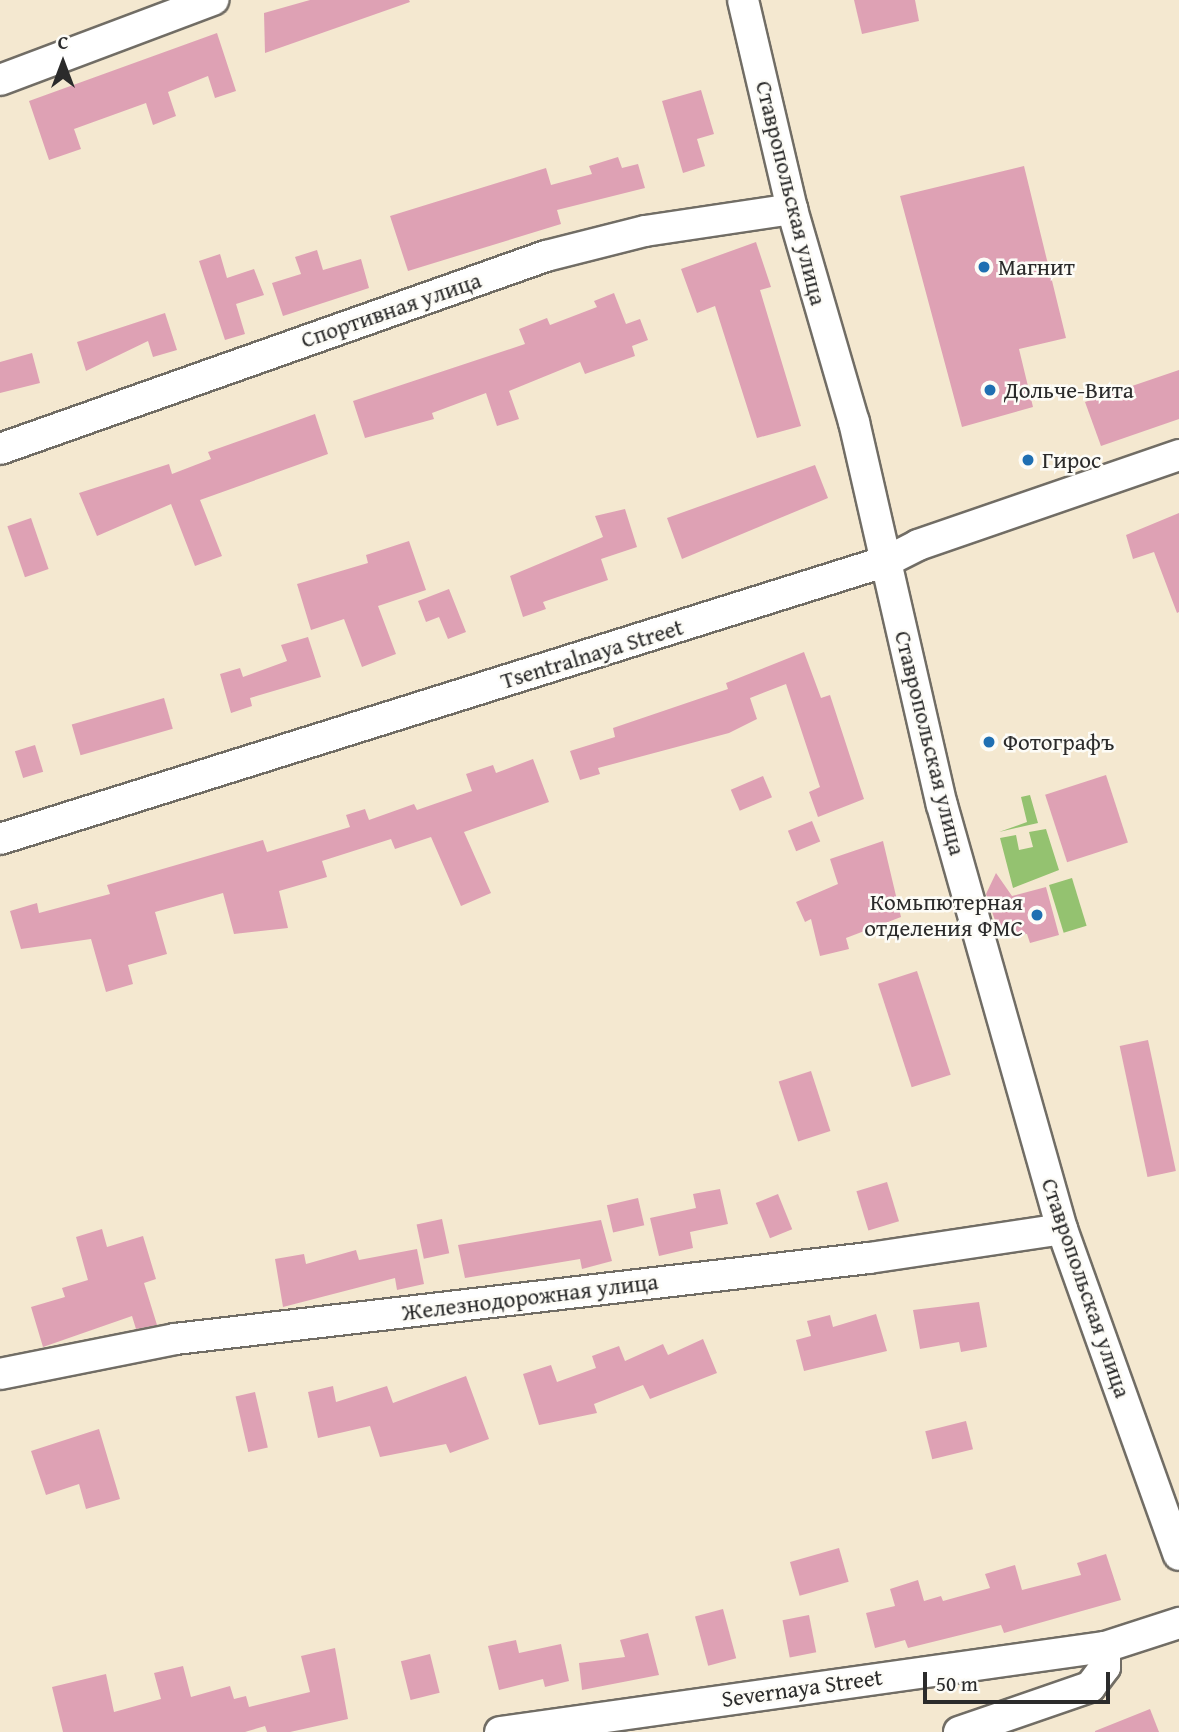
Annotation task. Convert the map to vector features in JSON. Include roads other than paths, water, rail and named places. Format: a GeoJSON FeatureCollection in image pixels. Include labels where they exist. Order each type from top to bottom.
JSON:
{"type":"FeatureCollection","features":[{"type":"Feature","properties":{"kind":"street"},"geometry":{"type":"LineString","coordinates":[[0,80],[213,0]]}},
{"type":"Feature","properties":{"kind":"street","name":"Ставропольская улица"},"geometry":{"type":"LineString","coordinates":[[743,0],[792,209],[887,561],[942,805],[1062,1229],[1179,1555]]}},
{"type":"Feature","properties":{"kind":"street","name":"Спортивная улица"},"geometry":{"type":"LineString","coordinates":[[0,449],[546,256],[645,231],[792,209]]}},
{"type":"Feature","properties":{"kind":"street","name":"Tsentralnaya Street"},"geometry":{"type":"LineString","coordinates":[[0,839],[887,561],[918,545],[1179,455]]}},
{"type":"Feature","properties":{"kind":"street","name":"Железнодорожная улица"},"geometry":{"type":"LineString","coordinates":[[0,1374],[175,1339],[869,1258],[1062,1229]]}},
{"type":"Feature","properties":{"kind":"street","name":"Severnaya Street"},"geometry":{"type":"LineString","coordinates":[[500,1732],[1105,1647],[1179,1623]]}},
{"type":"Feature","properties":{"kind":"street"},"geometry":{"type":"LineString","coordinates":[[959,1732],[1090,1687],[1105,1667],[1105,1647]]}},
{"type":"Feature","properties":{"kind":"place","name":"Магнит"},"geometry":{"type":"Point","coordinates":[984,267]}},
{"type":"Feature","properties":{"kind":"place","name":"Дольче-Вита"},"geometry":{"type":"Point","coordinates":[990,390]}},
{"type":"Feature","properties":{"kind":"place","name":"Гирос"},"geometry":{"type":"Point","coordinates":[1028,460]}},
{"type":"Feature","properties":{"kind":"place","name":"Фотографъ"},"geometry":{"type":"Point","coordinates":[989,742]}},
{"type":"Feature","properties":{"kind":"place","name":"Комьпютерная отделения ФМС"},"geometry":{"type":"Point","coordinates":[1037,915]}}]}
